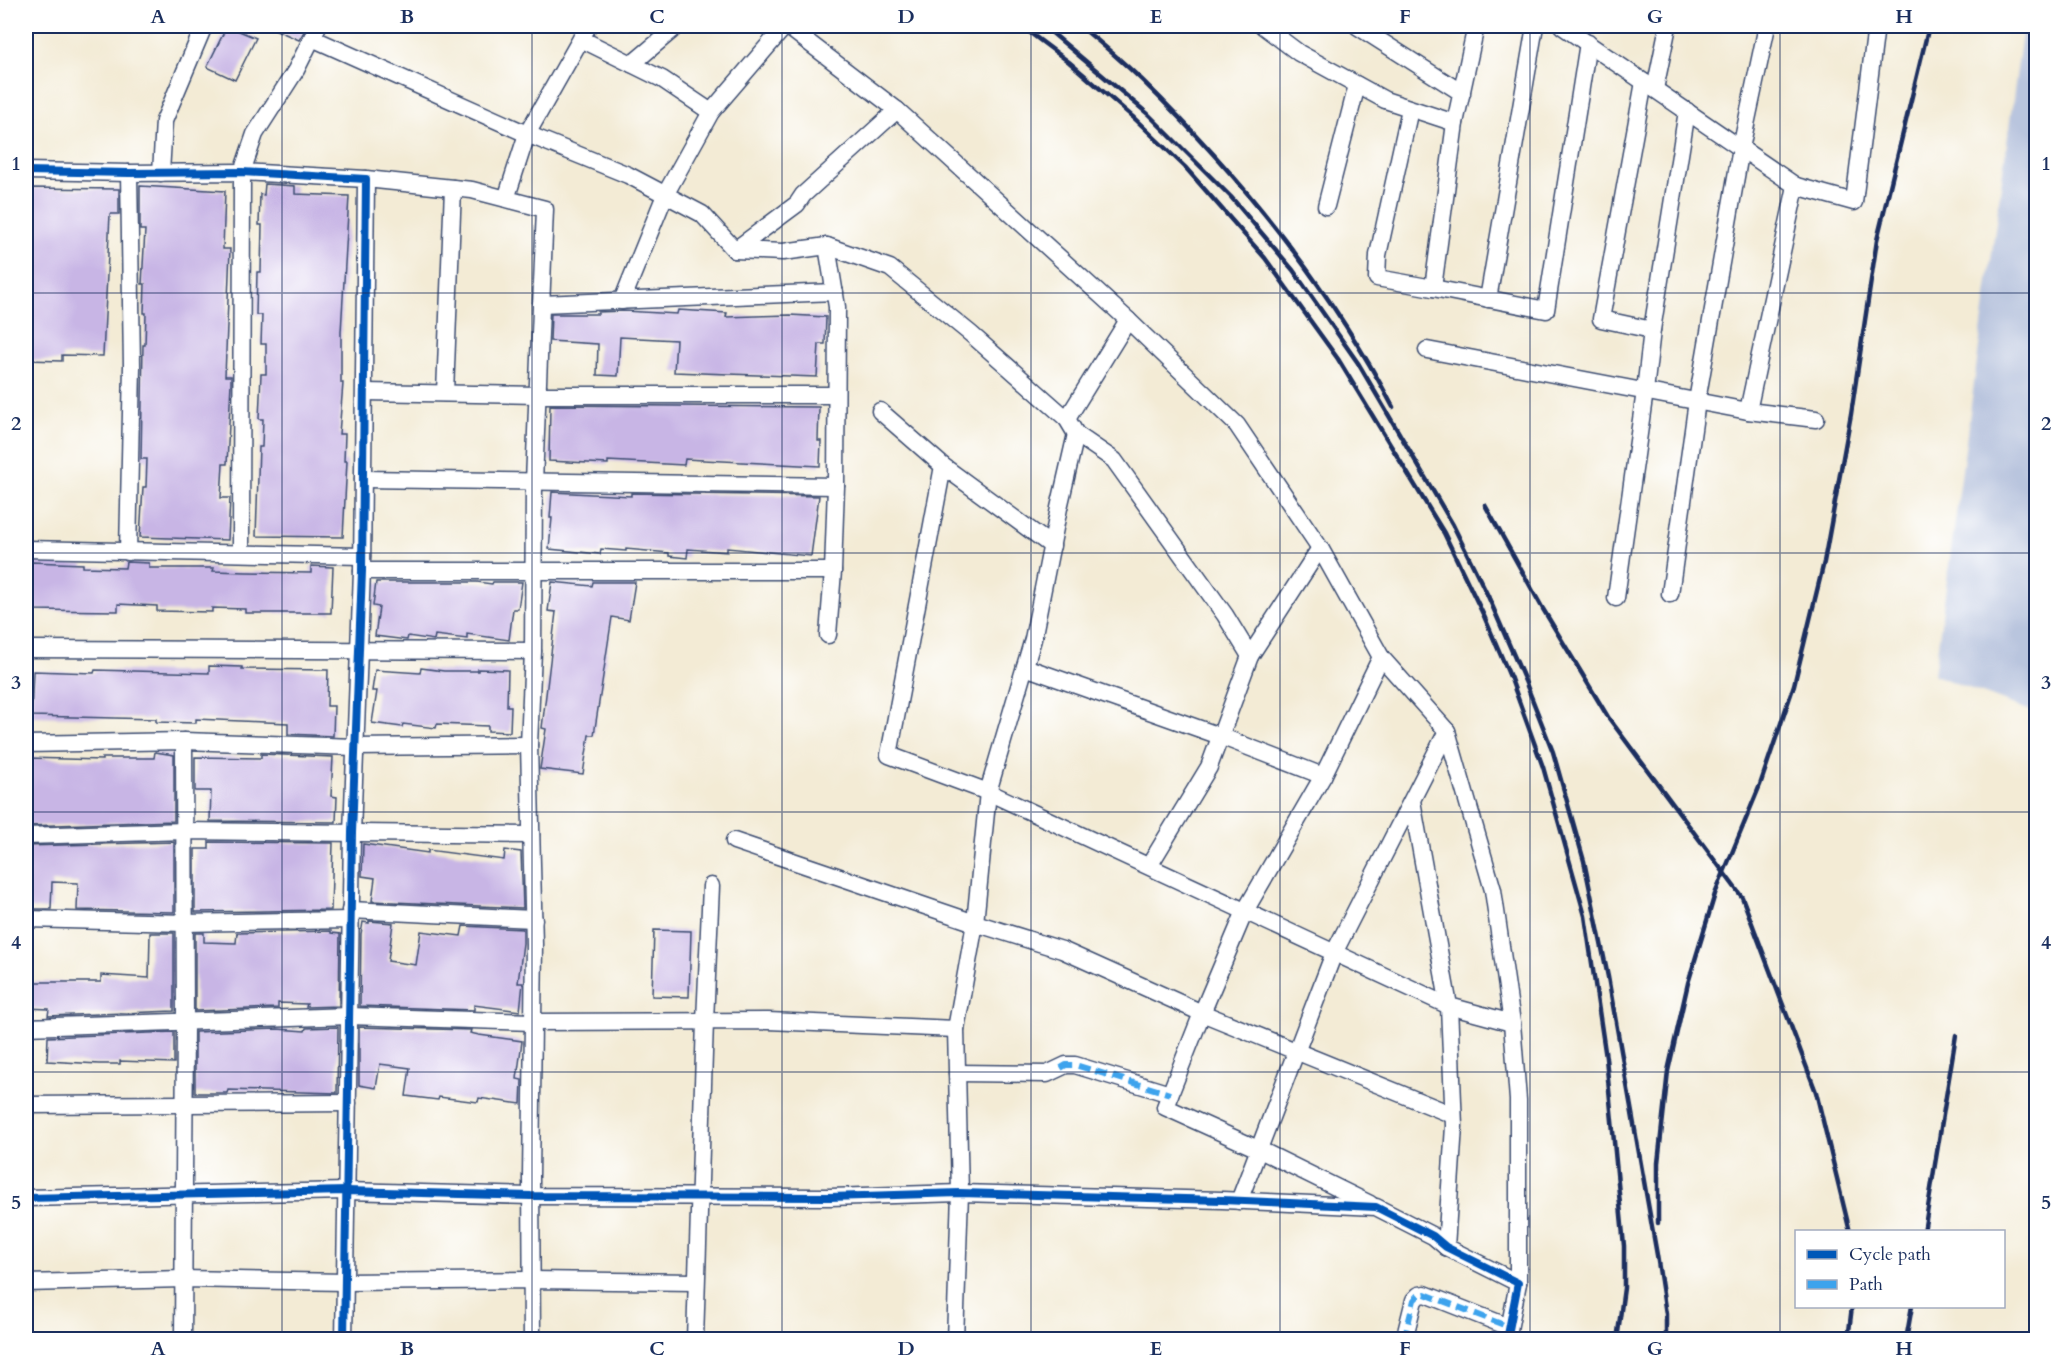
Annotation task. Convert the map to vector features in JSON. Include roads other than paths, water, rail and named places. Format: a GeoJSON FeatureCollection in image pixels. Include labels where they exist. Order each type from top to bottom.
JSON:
{"type":"FeatureCollection","features":[{"type":"Feature","properties":{"kind":"street"},"geometry":{"type":"LineString","coordinates":[[161,173],[164,121],[204,26]]}},
{"type":"Feature","properties":{"kind":"street"},"geometry":{"type":"LineString","coordinates":[[632,64],[677,26]]}},
{"type":"Feature","properties":{"kind":"street"},"geometry":{"type":"LineString","coordinates":[[622,301],[665,195],[711,112],[786,26],[897,110],[1128,320],[1237,425],[1320,548],[1381,657],[1447,731],[1493,890],[1512,1023],[1518,1100],[1518,1283],[1508,1334],[1425,1294],[1419,1295],[1414,1300],[1404,1340]]}},
{"type":"Feature","properties":{"kind":"street"},"geometry":{"type":"LineString","coordinates":[[1263,26],[1299,53],[1385,100],[1455,123]]}},
{"type":"Feature","properties":{"kind":"street"},"geometry":{"type":"LineString","coordinates":[[1357,26],[1462,93]]}},
{"type":"Feature","properties":{"kind":"street"},"geometry":{"type":"LineString","coordinates":[[1488,299],[1535,26]]}},
{"type":"Feature","properties":{"kind":"street"},"geometry":{"type":"LineString","coordinates":[[1652,330],[1600,319],[1650,86],[1668,26]]}},
{"type":"Feature","properties":{"kind":"street"},"geometry":{"type":"LineString","coordinates":[[1670,594],[1697,401],[1741,148],[1767,26]]}},
{"type":"Feature","properties":{"kind":"street"},"geometry":{"type":"LineString","coordinates":[[1410,109],[1378,255],[1377,278],[1546,310],[1575,32],[1796,186],[1854,202],[1876,26]]}},
{"type":"Feature","properties":{"kind":"street"},"geometry":{"type":"LineString","coordinates":[[1433,288],[1455,123],[1472,28]]}},
{"type":"Feature","properties":{"kind":"street"},"geometry":{"type":"LineString","coordinates":[[241,553],[242,172],[255,134],[296,70],[315,32],[527,134],[628,175],[702,214],[735,250],[783,252],[827,246],[890,268],[970,334],[1072,426],[1114,460],[1225,615],[1250,656]]}},
{"type":"Feature","properties":{"kind":"street"},"geometry":{"type":"LineString","coordinates":[[506,199],[527,134],[581,32],[632,64],[663,79],[711,112]]}},
{"type":"Feature","properties":{"kind":"street"},"geometry":{"type":"LineString","coordinates":[[1326,206],[1357,85]]}},
{"type":"Feature","properties":{"kind":"street"},"geometry":{"type":"LineString","coordinates":[[735,250],[797,204],[803,195],[897,110]]}},
{"type":"Feature","properties":{"kind":"street"},"geometry":{"type":"LineString","coordinates":[[1616,598],[1652,330],[1687,111]]}},
{"type":"Feature","properties":{"kind":"street"},"geometry":{"type":"LineString","coordinates":[[26,171],[242,172],[366,178],[453,188],[545,209],[534,482],[533,651],[529,746],[534,919],[532,1340]]}},
{"type":"Feature","properties":{"kind":"street"},"geometry":{"type":"LineString","coordinates":[[128,552],[132,366],[129,173]]}},
{"type":"Feature","properties":{"kind":"street"},"geometry":{"type":"LineString","coordinates":[[344,1340],[350,915],[362,563],[366,178]]}},
{"type":"Feature","properties":{"kind":"street"},"geometry":{"type":"LineString","coordinates":[[1748,411],[1796,186]]}},
{"type":"Feature","properties":{"kind":"street"},"geometry":{"type":"LineString","coordinates":[[445,393],[453,188]]}},
{"type":"Feature","properties":{"kind":"street"},"geometry":{"type":"LineString","coordinates":[[827,246],[837,307],[836,486],[828,635]]}},
{"type":"Feature","properties":{"kind":"street"},"geometry":{"type":"LineString","coordinates":[[541,304],[835,292]]}},
{"type":"Feature","properties":{"kind":"street"},"geometry":{"type":"LineString","coordinates":[[955,1340],[960,1193],[956,1029],[975,924],[988,792],[1033,639],[1052,546],[1072,426],[1128,320]]}},
{"type":"Feature","properties":{"kind":"street"},"geometry":{"type":"LineString","coordinates":[[1427,350],[1748,411],[1816,419]]}},
{"type":"Feature","properties":{"kind":"street"},"geometry":{"type":"LineString","coordinates":[[364,392],[836,395]]}},
{"type":"Feature","properties":{"kind":"street"},"geometry":{"type":"LineString","coordinates":[[880,411],[943,466],[1052,546]]}},
{"type":"Feature","properties":{"kind":"street"},"geometry":{"type":"LineString","coordinates":[[943,466],[890,755],[988,792],[1449,1006],[1512,1023]]}},
{"type":"Feature","properties":{"kind":"street"},"geometry":{"type":"LineString","coordinates":[[363,479],[836,486]]}},
{"type":"Feature","properties":{"kind":"street"},"geometry":{"type":"LineString","coordinates":[[1149,866],[1209,767],[1250,656],[1320,548]]}},
{"type":"Feature","properties":{"kind":"street"},"geometry":{"type":"LineString","coordinates":[[26,549],[241,553],[362,563],[534,572],[833,571]]}},
{"type":"Feature","properties":{"kind":"street"},"geometry":{"type":"LineString","coordinates":[[26,650],[533,651]]}},
{"type":"Feature","properties":{"kind":"street"},"geometry":{"type":"LineString","coordinates":[[1381,657],[1323,776],[1245,911],[1165,1107],[1258,1149],[1376,1207],[1433,1236],[1446,1247],[1518,1283]]}},
{"type":"Feature","properties":{"kind":"street"},"geometry":{"type":"LineString","coordinates":[[1025,667],[1220,736],[1323,776]]}},
{"type":"Feature","properties":{"kind":"street"},"geometry":{"type":"LineString","coordinates":[[1239,1201],[1334,953],[1447,731]]}},
{"type":"Feature","properties":{"kind":"street"},"geometry":{"type":"LineString","coordinates":[[26,744],[184,741],[355,747],[529,746]]}},
{"type":"Feature","properties":{"kind":"street"},"geometry":{"type":"LineString","coordinates":[[183,1340],[184,741]]}},
{"type":"Feature","properties":{"kind":"street"},"geometry":{"type":"LineString","coordinates":[[1412,801],[1449,1006],[1453,1115],[1446,1247]]}},
{"type":"Feature","properties":{"kind":"street"},"geometry":{"type":"LineString","coordinates":[[26,837],[185,831],[531,835]]}},
{"type":"Feature","properties":{"kind":"street"},"geometry":{"type":"LineString","coordinates":[[734,841],[975,924],[1062,950],[1202,1013],[1453,1115]]}},
{"type":"Feature","properties":{"kind":"street"},"geometry":{"type":"LineString","coordinates":[[695,1340],[698,1197],[711,886]]}},
{"type":"Feature","properties":{"kind":"street"},"geometry":{"type":"LineString","coordinates":[[26,919],[185,923],[350,915],[534,919]]}},
{"type":"Feature","properties":{"kind":"street"},"geometry":{"type":"LineString","coordinates":[[26,1027],[349,1016],[533,1022],[768,1021],[956,1029]]}},
{"type":"Feature","properties":{"kind":"street"},"geometry":{"type":"LineString","coordinates":[[957,1073],[1047,1074],[1066,1065],[1075,1065],[1170,1094]]}},
{"type":"Feature","properties":{"kind":"street"},"geometry":{"type":"LineString","coordinates":[[26,1105],[348,1103]]}},
{"type":"Feature","properties":{"kind":"street"},"geometry":{"type":"LineString","coordinates":[[26,1198],[346,1191],[531,1197],[830,1197],[960,1193],[1376,1207]]}},
{"type":"Feature","properties":{"kind":"street"},"geometry":{"type":"LineString","coordinates":[[26,1283],[183,1279],[345,1282],[531,1280],[696,1282]]}},
{"type":"Feature","properties":{"kind":"railway"},"geometry":{"type":"LineString","coordinates":[[1021,26],[1069,62],[1134,118],[1185,167],[1265,258],[1338,359],[1444,533],[1484,616],[1511,679],[1543,767],[1585,916],[1606,1058],[1624,1246],[1624,1288],[1617,1340]]}},
{"type":"Feature","properties":{"kind":"railway"},"geometry":{"type":"LineString","coordinates":[[1044,26],[1148,114],[1231,197],[1293,270],[1358,363],[1453,525],[1488,596],[1553,752],[1584,861],[1608,977],[1657,1255],[1666,1314],[1666,1340]]}},
{"type":"Feature","properties":{"kind":"railway"},"geometry":{"type":"LineString","coordinates":[[1080,26],[1142,80],[1214,154],[1248,193],[1341,318],[1393,407]]}},
{"type":"Feature","properties":{"kind":"railway"},"geometry":{"type":"LineString","coordinates":[[1658,1223],[1658,1163],[1668,1071],[1688,983],[1715,894],[1760,785],[1794,685],[1824,562],[1851,414],[1877,240],[1929,26]]}},
{"type":"Feature","properties":{"kind":"railway"},"geometry":{"type":"LineString","coordinates":[[1485,505],[1543,609],[1608,717],[1742,897],[1816,1092],[1850,1230]]}},
{"type":"Feature","properties":{"kind":"railway"},"geometry":{"type":"LineString","coordinates":[[1924,1230],[1956,1035]]}},
{"type":"Feature","properties":{"kind":"railway"},"geometry":{"type":"LineString","coordinates":[[1848,1340],[1852,1308]]}},
{"type":"Feature","properties":{"kind":"railway"},"geometry":{"type":"LineString","coordinates":[[1906,1340],[1912,1308]]}}]}
